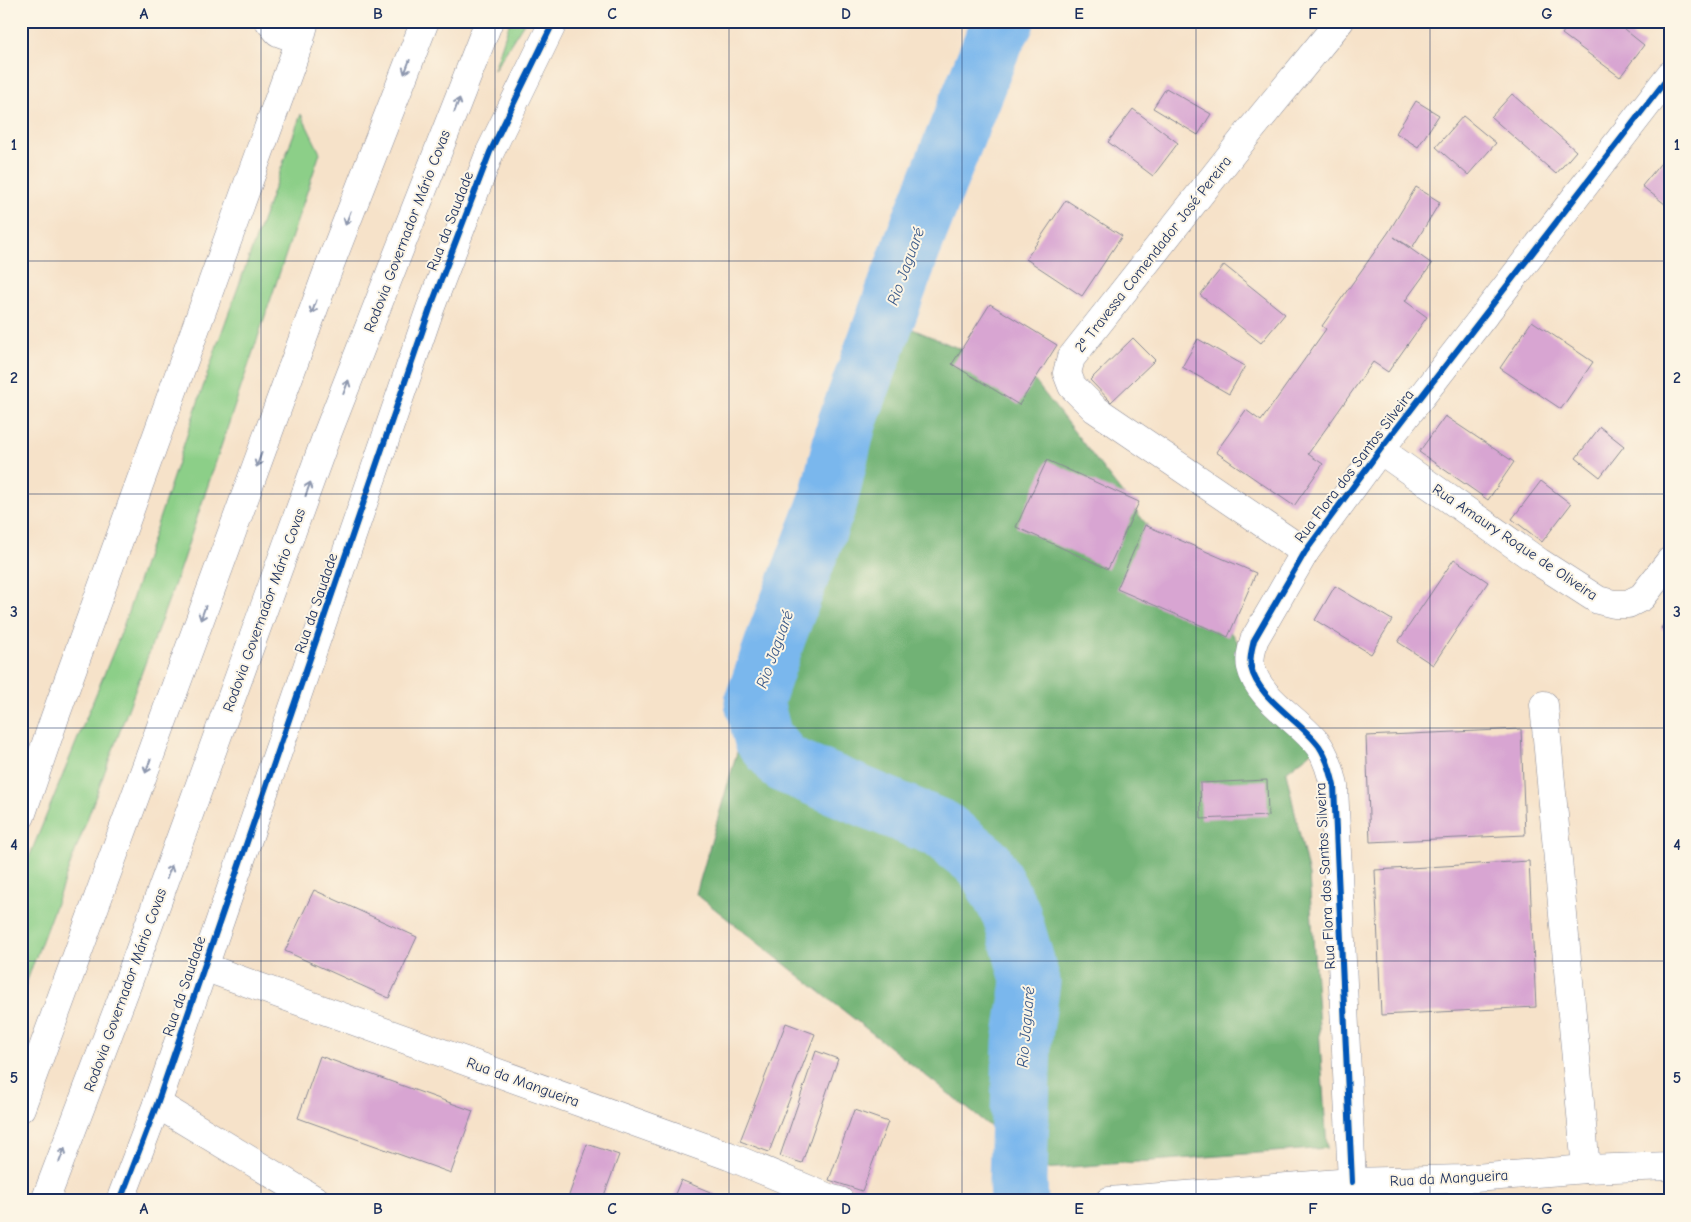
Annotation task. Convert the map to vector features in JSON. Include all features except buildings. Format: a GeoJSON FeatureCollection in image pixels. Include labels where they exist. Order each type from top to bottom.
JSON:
{"type":"FeatureCollection","features":[{"type":"Feature","properties":{"kind":"main road"},"geometry":{"type":"LineString","coordinates":[[21,816],[303,31],[278,32],[269,21]]}},
{"type":"Feature","properties":{"kind":"main road"},"geometry":{"type":"LineString","coordinates":[[21,1108],[331,262],[425,21]]}},
{"type":"Feature","properties":{"kind":"main road","name":"Rodovia Governador Mário Covas"},"geometry":{"type":"LineString","coordinates":[[45,1201],[128,985],[328,432],[490,21]]}},
{"type":"Feature","properties":{"kind":"main road","name":"Rua da Saudade"},"geometry":{"type":"LineString","coordinates":[[120,1201],[157,1104],[430,308],[490,152],[554,21]]}},
{"type":"Feature","properties":{"kind":"main road","name":"2ª Travessa Comendador José Pereira"},"geometry":{"type":"LineString","coordinates":[[1305,552],[1095,409],[1072,386],[1067,373],[1071,358],[1245,137],[1340,21]]}},
{"type":"Feature","properties":{"kind":"main road","name":"Rua Flora dos Santos Silveira"},"geometry":{"type":"LineString","coordinates":[[1352,1182],[1334,786],[1328,764],[1319,746],[1303,728],[1266,694],[1257,680],[1251,667],[1254,640],[1305,552],[1380,450],[1670,75]]}},
{"type":"Feature","properties":{"kind":"main road","name":"Rua Amaury Roque de Oliveira"},"geometry":{"type":"LineString","coordinates":[[1380,450],[1539,562],[1598,600],[1614,604],[1628,604],[1642,596],[1670,561]]}},
{"type":"Feature","properties":{"kind":"main road"},"geometry":{"type":"LineString","coordinates":[[1544,705],[1586,1169]]}},
{"type":"Feature","properties":{"kind":"main road","name":"Rua da Mangueira"},"geometry":{"type":"LineString","coordinates":[[204,967],[729,1156],[828,1198],[840,1201]]}},
{"type":"Feature","properties":{"kind":"main road"},"geometry":{"type":"LineString","coordinates":[[157,1104],[317,1201]]}},
{"type":"Feature","properties":{"kind":"main road","name":"Rua da Mangueira"},"geometry":{"type":"LineString","coordinates":[[1109,1201],[1352,1182],[1463,1179],[1586,1169],[1670,1166]]}},
{"type":"Feature","properties":{"kind":"green space"},"geometry":{"type":"Polygon","coordinates":[[[510,21],[525,21],[494,70],[510,21]]]}},
{"type":"Feature","properties":{"kind":"green space"},"geometry":{"type":"Polygon","coordinates":[[[301,114],[320,153],[175,583],[21,997],[21,877],[121,633],[216,348],[301,114]]]}},
{"type":"Feature","properties":{"kind":"green space"},"geometry":{"type":"Polygon","coordinates":[[[865,309],[1034,380],[1319,746],[1286,772],[1309,876],[1327,1148],[1044,1169],[696,894],[865,309]]]}},
{"type":"Feature","properties":{"kind":"waterway","name":"Rio Jaguaré"},"geometry":{"type":"LineString","coordinates":[[1005,21],[993,42],[917,233],[847,423],[828,502],[777,635],[754,702],[763,738],[785,764],[941,829],[984,863],[1011,913],[1031,982],[1022,1043],[1019,1201]]}},
{"type":"Feature","properties":{"kind":"cycle path"},"geometry":{"type":"LineString","coordinates":[[120,1201],[157,1104],[430,309],[490,152],[554,21]]}},
{"type":"Feature","properties":{"kind":"cycle path"},"geometry":{"type":"LineString","coordinates":[[1352,1182],[1334,786],[1328,765],[1319,746],[1311,736],[1280,709],[1255,679],[1250,660],[1254,640],[1305,552],[1380,450],[1670,75]]}}]}
